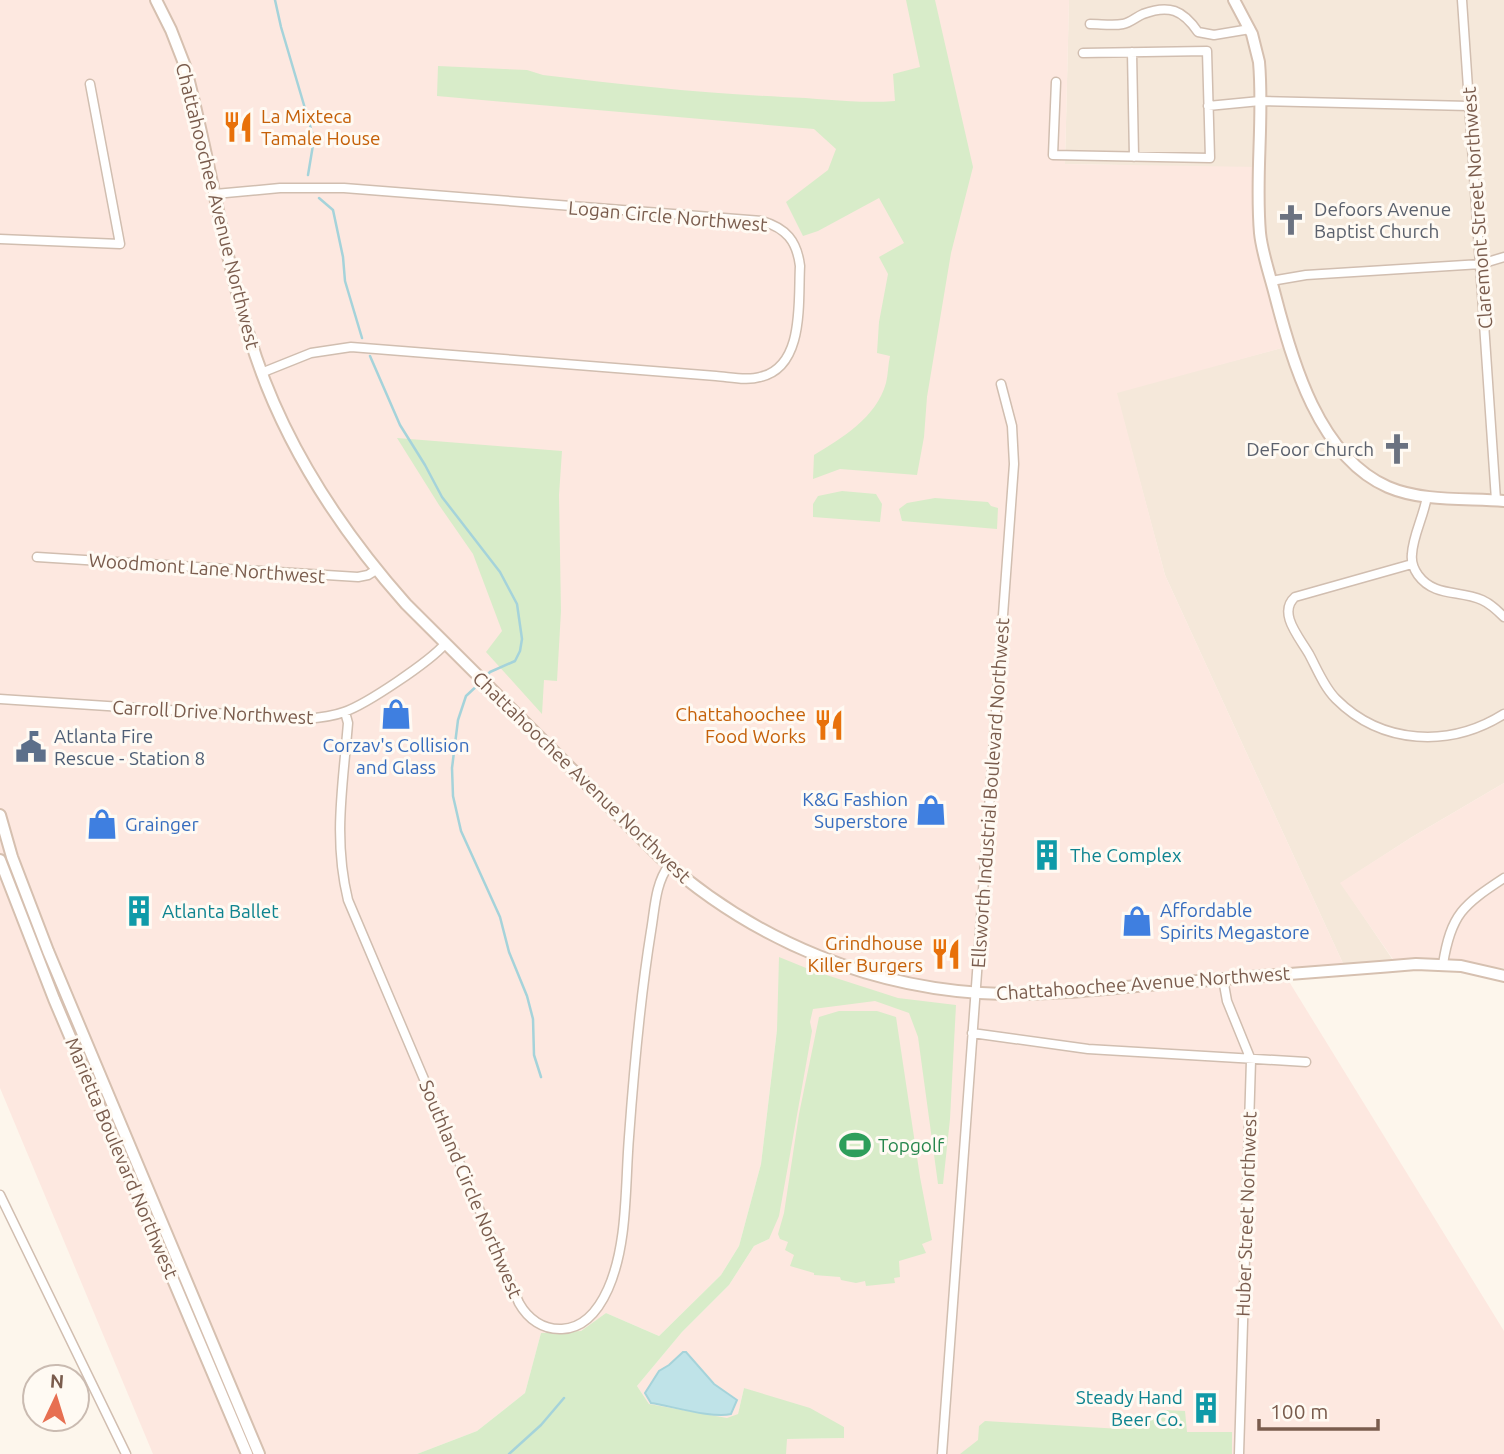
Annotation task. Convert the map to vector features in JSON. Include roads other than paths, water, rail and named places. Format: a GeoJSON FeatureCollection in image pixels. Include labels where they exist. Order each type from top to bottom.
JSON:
{"type":"FeatureCollection","features":[{"type":"Feature","properties":{"kind":"street","name":"Chattahoochee Avenue Northwest"},"geometry":{"type":"LineString","coordinates":[[156,0],[185,66],[240,305],[261,373],[310,476],[376,570],[445,644],[669,865],[738,916],[815,956],[890,980],[975,993],[1037,993],[1366,967],[1443,964],[1504,976]]}},
{"type":"Feature","properties":{"kind":"street"},"geometry":{"type":"LineString","coordinates":[[1234,0],[1250,29],[1259,62],[1261,236],[1271,281],[1299,376],[1313,408],[1354,462],[1376,480],[1398,490],[1427,496],[1500,501]]}},
{"type":"Feature","properties":{"kind":"street","name":"Claremont Street Northwest"},"geometry":{"type":"LineString","coordinates":[[1462,0],[1500,501]]}},
{"type":"Feature","properties":{"kind":"street"},"geometry":{"type":"LineString","coordinates":[[1090,24],[1125,24],[1147,13],[1175,10],[1186,16],[1198,32],[1214,35],[1250,29]]}},
{"type":"Feature","properties":{"kind":"street"},"geometry":{"type":"LineString","coordinates":[[1056,82],[1053,155],[1210,158],[1207,51],[1083,52]]}},
{"type":"Feature","properties":{"kind":"street"},"geometry":{"type":"LineString","coordinates":[[1132,52],[1134,157]]}},
{"type":"Feature","properties":{"kind":"street"},"geometry":{"type":"LineString","coordinates":[[0,239],[120,243],[90,84]]}},
{"type":"Feature","properties":{"kind":"street"},"geometry":{"type":"LineString","coordinates":[[1208,106],[1260,100],[1469,106]]}},
{"type":"Feature","properties":{"kind":"street","name":"Logan Circle Northwest"},"geometry":{"type":"LineString","coordinates":[[215,194],[280,188],[345,188],[762,221],[785,231],[799,253],[794,346],[781,366],[760,377],[716,376],[351,347],[311,353],[261,373]]}},
{"type":"Feature","properties":{"kind":"street"},"geometry":{"type":"LineString","coordinates":[[1271,281],[1306,275],[1481,264],[1504,257]]}},
{"type":"Feature","properties":{"kind":"street","name":"Ellsworth Industrial Boulevard Northwest"},"geometry":{"type":"LineString","coordinates":[[942,1454],[1014,464],[1012,426],[1001,384]]}},
{"type":"Feature","properties":{"kind":"street"},"geometry":{"type":"LineString","coordinates":[[1427,496],[1424,515],[1412,549],[1412,564],[1416,572],[1430,588],[1481,600],[1493,606],[1504,617]]}},
{"type":"Feature","properties":{"kind":"street","name":"Woodmont Lane Northwest"},"geometry":{"type":"LineString","coordinates":[[37,557],[358,577],[376,570]]}},
{"type":"Feature","properties":{"kind":"street"},"geometry":{"type":"LineString","coordinates":[[1412,564],[1295,597],[1289,602],[1287,611],[1295,632],[1335,698],[1349,711],[1379,728],[1415,738],[1440,737],[1481,726],[1504,715]]}},
{"type":"Feature","properties":{"kind":"street","name":"Carroll Drive Northwest"},"geometry":{"type":"LineString","coordinates":[[0,699],[305,719],[326,717],[345,712],[365,702],[445,644]]}},
{"type":"Feature","properties":{"kind":"street","name":"Southland Circle Northwest"},"geometry":{"type":"LineString","coordinates":[[345,712],[348,723],[338,843],[348,900],[519,1303],[533,1320],[551,1328],[575,1326],[593,1315],[614,1272],[623,1216],[643,984],[659,882],[669,865]]}},
{"type":"Feature","properties":{"kind":"street"},"geometry":{"type":"LineString","coordinates":[[0,815],[12,857],[48,951],[259,1454]]}},
{"type":"Feature","properties":{"kind":"street","name":"Marietta Boulevard Northwest"},"geometry":{"type":"LineString","coordinates":[[0,860],[54,999],[247,1454]]}},
{"type":"Feature","properties":{"kind":"street"},"geometry":{"type":"LineString","coordinates":[[1443,964],[1462,909],[1469,901],[1504,878]]}},
{"type":"Feature","properties":{"kind":"street","name":"Huber Street Northwest"},"geometry":{"type":"LineString","coordinates":[[1223,979],[1227,1002],[1251,1060],[1240,1454]]}},
{"type":"Feature","properties":{"kind":"street"},"geometry":{"type":"LineString","coordinates":[[972,1032],[1088,1049],[1306,1062]]}},
{"type":"Feature","properties":{"kind":"street"},"geometry":{"type":"LineString","coordinates":[[0,1195],[126,1454]]}},
{"type":"Feature","properties":{"kind":"water"},"geometry":{"type":"Polygon","coordinates":[[[686,1352],[714,1384],[737,1400],[731,1414],[703,1414],[651,1403],[645,1393],[659,1371],[686,1352]]]}},
{"type":"Feature","properties":{"kind":"waterway"},"geometry":{"type":"LineString","coordinates":[[275,0],[314,139],[308,175]]}},
{"type":"Feature","properties":{"kind":"waterway"},"geometry":{"type":"LineString","coordinates":[[319,198],[333,210],[345,281],[362,338]]}},
{"type":"Feature","properties":{"kind":"waterway"},"geometry":{"type":"LineString","coordinates":[[370,356],[400,425],[442,497],[500,572],[517,604],[522,639],[520,651],[515,661],[485,677]]}},
{"type":"Feature","properties":{"kind":"waterway"},"geometry":{"type":"LineString","coordinates":[[481,682],[466,696],[458,720],[452,768],[453,796],[461,831],[500,917],[509,952],[527,996],[533,1019],[534,1055],[541,1077]]}},
{"type":"Feature","properties":{"kind":"waterway"},"geometry":{"type":"LineString","coordinates":[[509,1454],[541,1425],[564,1398]]}},
{"type":"Feature","properties":{"kind":"place","name":"La Mixteca Tamale House"},"geometry":{"type":"Point","coordinates":[238,127]}},
{"type":"Feature","properties":{"kind":"place","name":"Defoors Avenue Baptist Church"},"geometry":{"type":"Point","coordinates":[1291,220]}},
{"type":"Feature","properties":{"kind":"place","name":"DeFoor Church"},"geometry":{"type":"Point","coordinates":[1397,449]}},
{"type":"Feature","properties":{"kind":"place","name":"Corzav's Collision and Glass"},"geometry":{"type":"Point","coordinates":[396,714]}},
{"type":"Feature","properties":{"kind":"place","name":"Chattahoochee Food Works"},"geometry":{"type":"Point","coordinates":[829,725]}},
{"type":"Feature","properties":{"kind":"place","name":"Atlanta Fire Rescue - Station 8"},"geometry":{"type":"Point","coordinates":[31,747]}},
{"type":"Feature","properties":{"kind":"place","name":"K&G Fashion Superstore"},"geometry":{"type":"Point","coordinates":[931,810]}},
{"type":"Feature","properties":{"kind":"place","name":"Grainger"},"geometry":{"type":"Point","coordinates":[102,824]}},
{"type":"Feature","properties":{"kind":"place","name":"The Complex"},"geometry":{"type":"Point","coordinates":[1047,855]}},
{"type":"Feature","properties":{"kind":"place","name":"Atlanta Ballet"},"geometry":{"type":"Point","coordinates":[139,911]}},
{"type":"Feature","properties":{"kind":"place","name":"Affordable Spirits Megastore"},"geometry":{"type":"Point","coordinates":[1137,921]}},
{"type":"Feature","properties":{"kind":"place","name":"Grindhouse Killer Burgers"},"geometry":{"type":"Point","coordinates":[946,954]}},
{"type":"Feature","properties":{"kind":"place","name":"Topgolf"},"geometry":{"type":"Point","coordinates":[855,1145]}},
{"type":"Feature","properties":{"kind":"place","name":"Steady Hand Beer Co."},"geometry":{"type":"Point","coordinates":[1206,1408]}}]}
